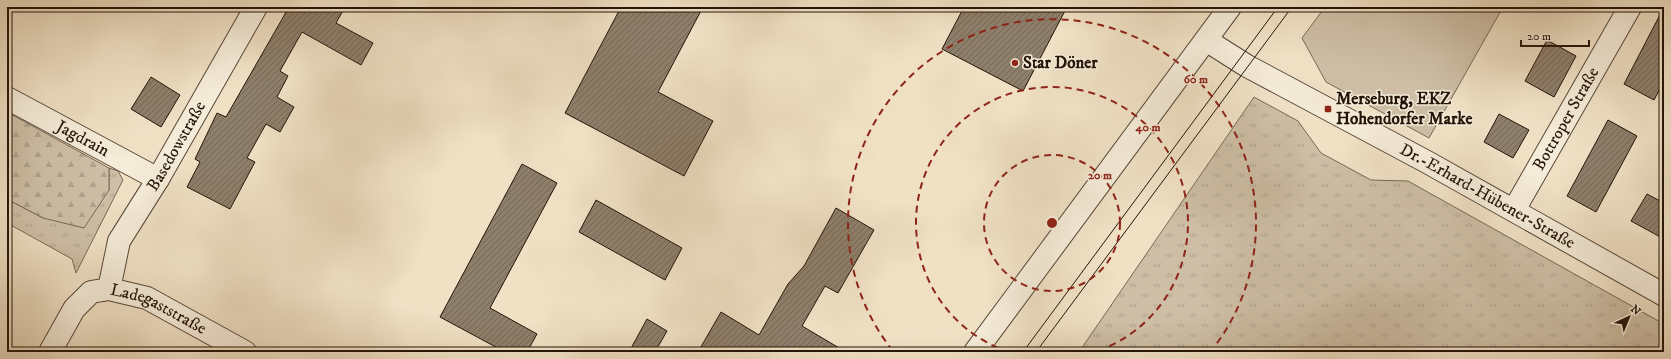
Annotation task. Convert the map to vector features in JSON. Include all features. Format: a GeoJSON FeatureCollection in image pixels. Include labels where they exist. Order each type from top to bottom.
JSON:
{"type":"FeatureCollection","features":[{"type":"Feature","properties":{"kind":"street","name":"Basedowstraße"},"geometry":{"type":"LineString","coordinates":[[109,289],[119,240],[158,179],[256,7]]}},
{"type":"Feature","properties":{"kind":"street"},"geometry":{"type":"LineString","coordinates":[[975,352],[1230,7]]}},
{"type":"Feature","properties":{"kind":"street","name":"Bottroper Straße"},"geometry":{"type":"LineString","coordinates":[[1514,210],[1630,7]]}},
{"type":"Feature","properties":{"kind":"street","name":"Dr.-Erhard-Hübener-Straße"},"geometry":{"type":"LineString","coordinates":[[1206,40],[1247,66],[1514,210],[1664,295]]}},
{"type":"Feature","properties":{"kind":"street","name":"Jagdrain"},"geometry":{"type":"LineString","coordinates":[[7,98],[158,179]]}},
{"type":"Feature","properties":{"kind":"street","name":"Ladegaststraße"},"geometry":{"type":"LineString","coordinates":[[50,352],[74,309],[91,292],[109,289],[147,298],[245,352]]}},
{"type":"Feature","properties":{"kind":"green space"},"geometry":{"type":"Polygon","coordinates":[[[1325,7],[1503,7],[1429,138],[1326,82],[1302,38],[1325,7]]]}},
{"type":"Feature","properties":{"kind":"green space"},"geometry":{"type":"Polygon","coordinates":[[[1254,97],[1298,121],[1321,153],[1371,180],[1408,181],[1664,324],[1664,352],[1079,352],[1254,97]]]}},
{"type":"Feature","properties":{"kind":"green space"},"geometry":{"type":"Polygon","coordinates":[[[7,112],[109,168],[109,190],[84,228],[43,218],[7,199],[7,112]]]}},
{"type":"Feature","properties":{"kind":"green space"},"geometry":{"type":"Polygon","coordinates":[[[109,168],[118,171],[123,180],[76,273],[72,259],[7,223],[7,199],[43,218],[109,190],[109,168]]]}},
{"type":"Feature","properties":{"kind":"building"},"geometry":{"type":"Polygon","coordinates":[[[289,7],[345,7],[336,23],[373,43],[361,65],[302,32],[280,71],[288,76],[277,97],[294,107],[280,132],[266,124],[247,158],[255,162],[230,209],[187,187],[200,162],[195,159],[217,113],[226,117],[289,7]]]}},
{"type":"Feature","properties":{"kind":"building"},"geometry":{"type":"Polygon","coordinates":[[[621,7],[703,7],[658,92],[713,121],[684,176],[565,113],[621,7]]]}},
{"type":"Feature","properties":{"kind":"building"},"geometry":{"type":"Polygon","coordinates":[[[964,7],[1067,7],[1023,91],[942,49],[964,7]]]}},
{"type":"Feature","properties":{"kind":"building"},"geometry":{"type":"Polygon","coordinates":[[[1664,7],[1664,81],[1654,100],[1624,84],[1664,7]]]}},
{"type":"Feature","properties":{"kind":"building"},"geometry":{"type":"Polygon","coordinates":[[[1547,40],[1576,56],[1554,97],[1525,81],[1547,40]]]}},
{"type":"Feature","properties":{"kind":"building"},"geometry":{"type":"Polygon","coordinates":[[[151,77],[180,95],[161,127],[131,109],[151,77]]]}},
{"type":"Feature","properties":{"kind":"building"},"geometry":{"type":"Polygon","coordinates":[[[1499,114],[1529,130],[1513,158],[1484,142],[1499,114]]]}},
{"type":"Feature","properties":{"kind":"building"},"geometry":{"type":"Polygon","coordinates":[[[1608,120],[1637,136],[1596,212],[1567,196],[1608,120]]]}},
{"type":"Feature","properties":{"kind":"building"},"geometry":{"type":"Polygon","coordinates":[[[522,164],[557,183],[490,308],[537,334],[527,352],[505,352],[440,317],[522,164]]]}},
{"type":"Feature","properties":{"kind":"building"},"geometry":{"type":"Polygon","coordinates":[[[1647,194],[1664,203],[1664,239],[1631,221],[1647,194]]]}},
{"type":"Feature","properties":{"kind":"building"},"geometry":{"type":"Polygon","coordinates":[[[596,200],[682,248],[665,280],[579,232],[596,200]]]}},
{"type":"Feature","properties":{"kind":"building"},"geometry":{"type":"Polygon","coordinates":[[[836,208],[874,230],[838,293],[825,286],[802,326],[846,352],[698,352],[721,312],[759,335],[788,284],[804,266],[836,208]]]}},
{"type":"Feature","properties":{"kind":"building"},"geometry":{"type":"Polygon","coordinates":[[[647,319],[667,331],[655,352],[629,352],[647,319]]]}},
{"type":"Feature","properties":{"kind":"tram line"},"geometry":{"type":"LineString","coordinates":[[1023,352],[1278,7]]}},
{"type":"Feature","properties":{"kind":"tram line"},"geometry":{"type":"LineString","coordinates":[[1036,352],[1292,7]]}},
{"type":"Feature","properties":{"kind":"place","name":"Star Döner"},"geometry":{"type":"Point","coordinates":[1015,63]}},
{"type":"Feature","properties":{"kind":"place","name":"Merseburg, EKZ Hohendorfer Marke"},"geometry":{"type":"Point","coordinates":[1328,109]}}]}
